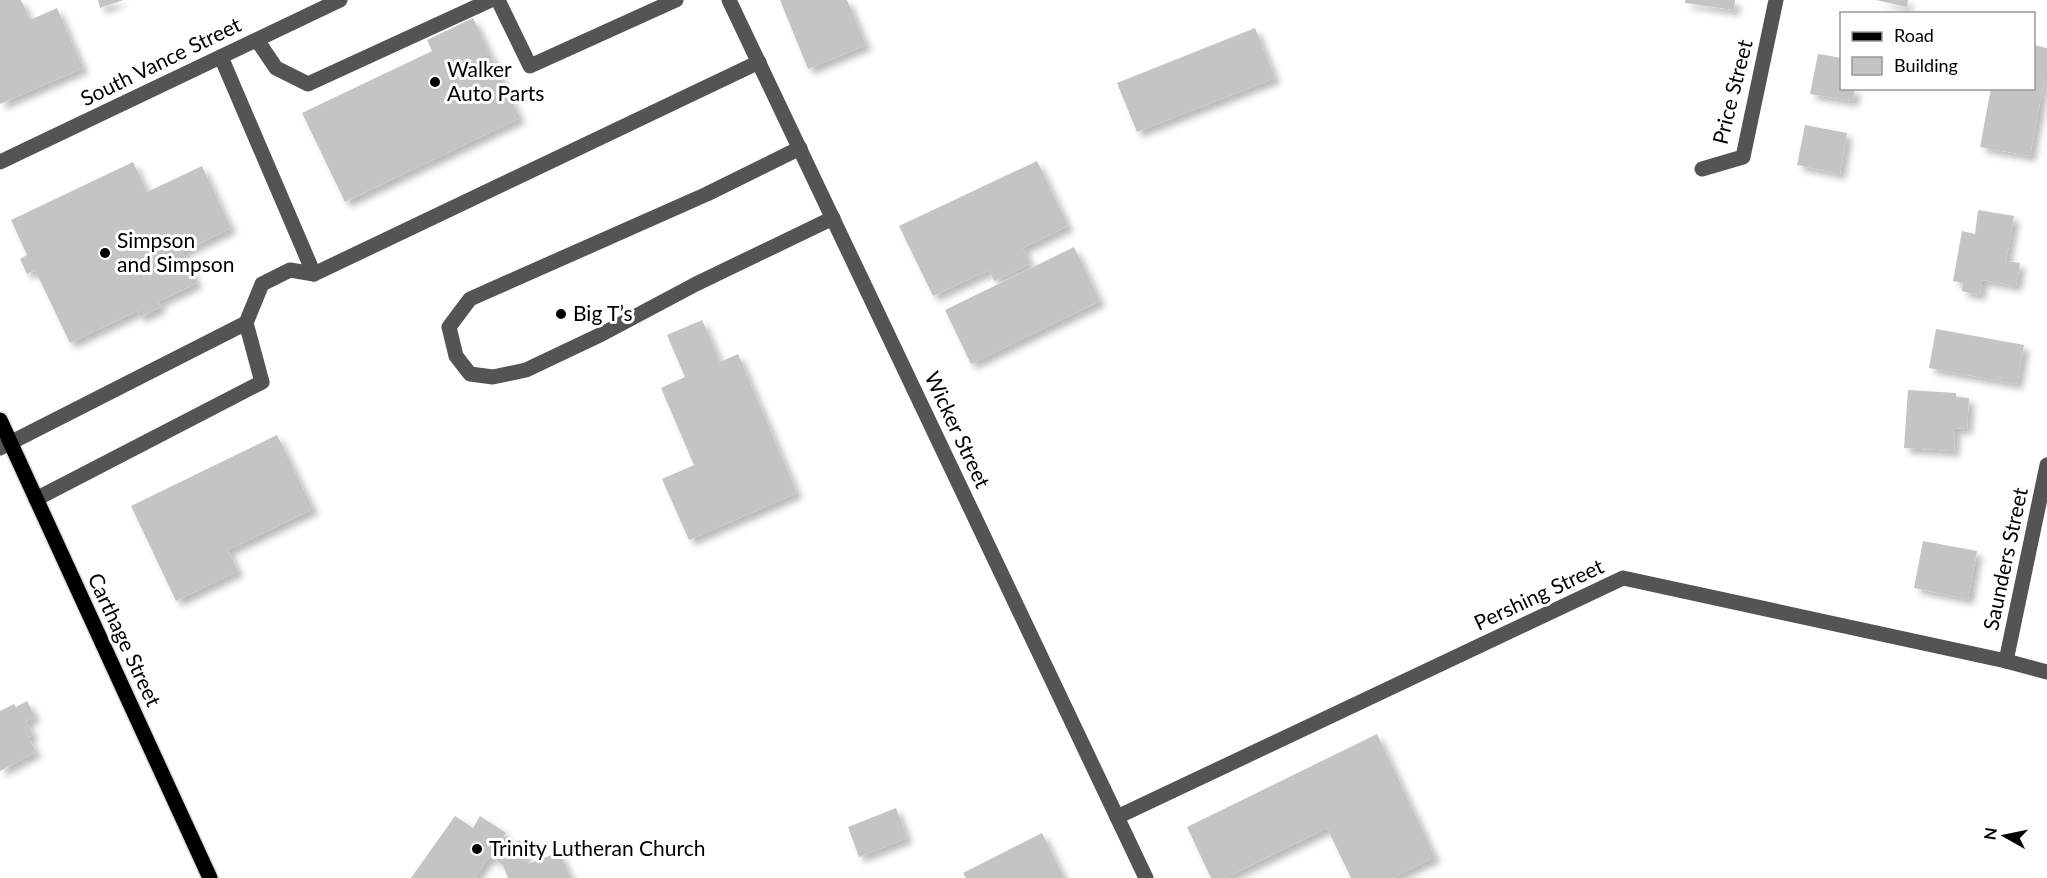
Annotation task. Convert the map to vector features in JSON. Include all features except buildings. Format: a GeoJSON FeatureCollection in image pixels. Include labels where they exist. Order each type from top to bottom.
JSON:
{"type":"FeatureCollection","features":[{"type":"Feature","properties":{"kind":"main road","name":"Carthage Street"},"geometry":{"type":"LineString","coordinates":[[0,420],[5,445],[36,499],[210,878]]}},
{"type":"Feature","properties":{"kind":"street","name":"South Vance Street"},"geometry":{"type":"LineString","coordinates":[[0,162],[340,0]]}},
{"type":"Feature","properties":{"kind":"street"},"geometry":{"type":"LineString","coordinates":[[257,40],[276,68],[308,84],[490,0]]}},
{"type":"Feature","properties":{"kind":"street"},"geometry":{"type":"LineString","coordinates":[[498,0],[530,66],[647,6],[676,0]]}},
{"type":"Feature","properties":{"kind":"street","name":"Wicker Street"},"geometry":{"type":"LineString","coordinates":[[729,0],[1146,878]]}},
{"type":"Feature","properties":{"kind":"street","name":"Price Street"},"geometry":{"type":"LineString","coordinates":[[1702,169],[1743,157],[1776,0]]}},
{"type":"Feature","properties":{"kind":"street"},"geometry":{"type":"LineString","coordinates":[[220,57],[314,274]]}},
{"type":"Feature","properties":{"kind":"street"},"geometry":{"type":"LineString","coordinates":[[36,499],[262,382],[246,323],[262,284],[290,270],[314,274],[759,62]]}},
{"type":"Feature","properties":{"kind":"street"},"geometry":{"type":"LineString","coordinates":[[800,148],[626,231],[470,299],[449,327],[456,356],[470,374],[493,377],[526,370],[833,218]]}},
{"type":"Feature","properties":{"kind":"street"},"geometry":{"type":"LineString","coordinates":[[5,445],[246,323]]}},
{"type":"Feature","properties":{"kind":"street","name":"Saunders Street"},"geometry":{"type":"LineString","coordinates":[[2006,661],[2047,465]]}},
{"type":"Feature","properties":{"kind":"street","name":"Pershing Street"},"geometry":{"type":"LineString","coordinates":[[1117,817],[1623,578],[2006,661],[2047,672]]}},
{"type":"Feature","properties":{"kind":"place","name":"Walker Auto Parts"},"geometry":{"type":"Point","coordinates":[435,82]}},
{"type":"Feature","properties":{"kind":"place","name":"Simpson and Simpson"},"geometry":{"type":"Point","coordinates":[105,253]}},
{"type":"Feature","properties":{"kind":"place","name":"Big T’s"},"geometry":{"type":"Point","coordinates":[561,314]}},
{"type":"Feature","properties":{"kind":"place","name":"Trinity Lutheran Church"},"geometry":{"type":"Point","coordinates":[477,849]}}]}
